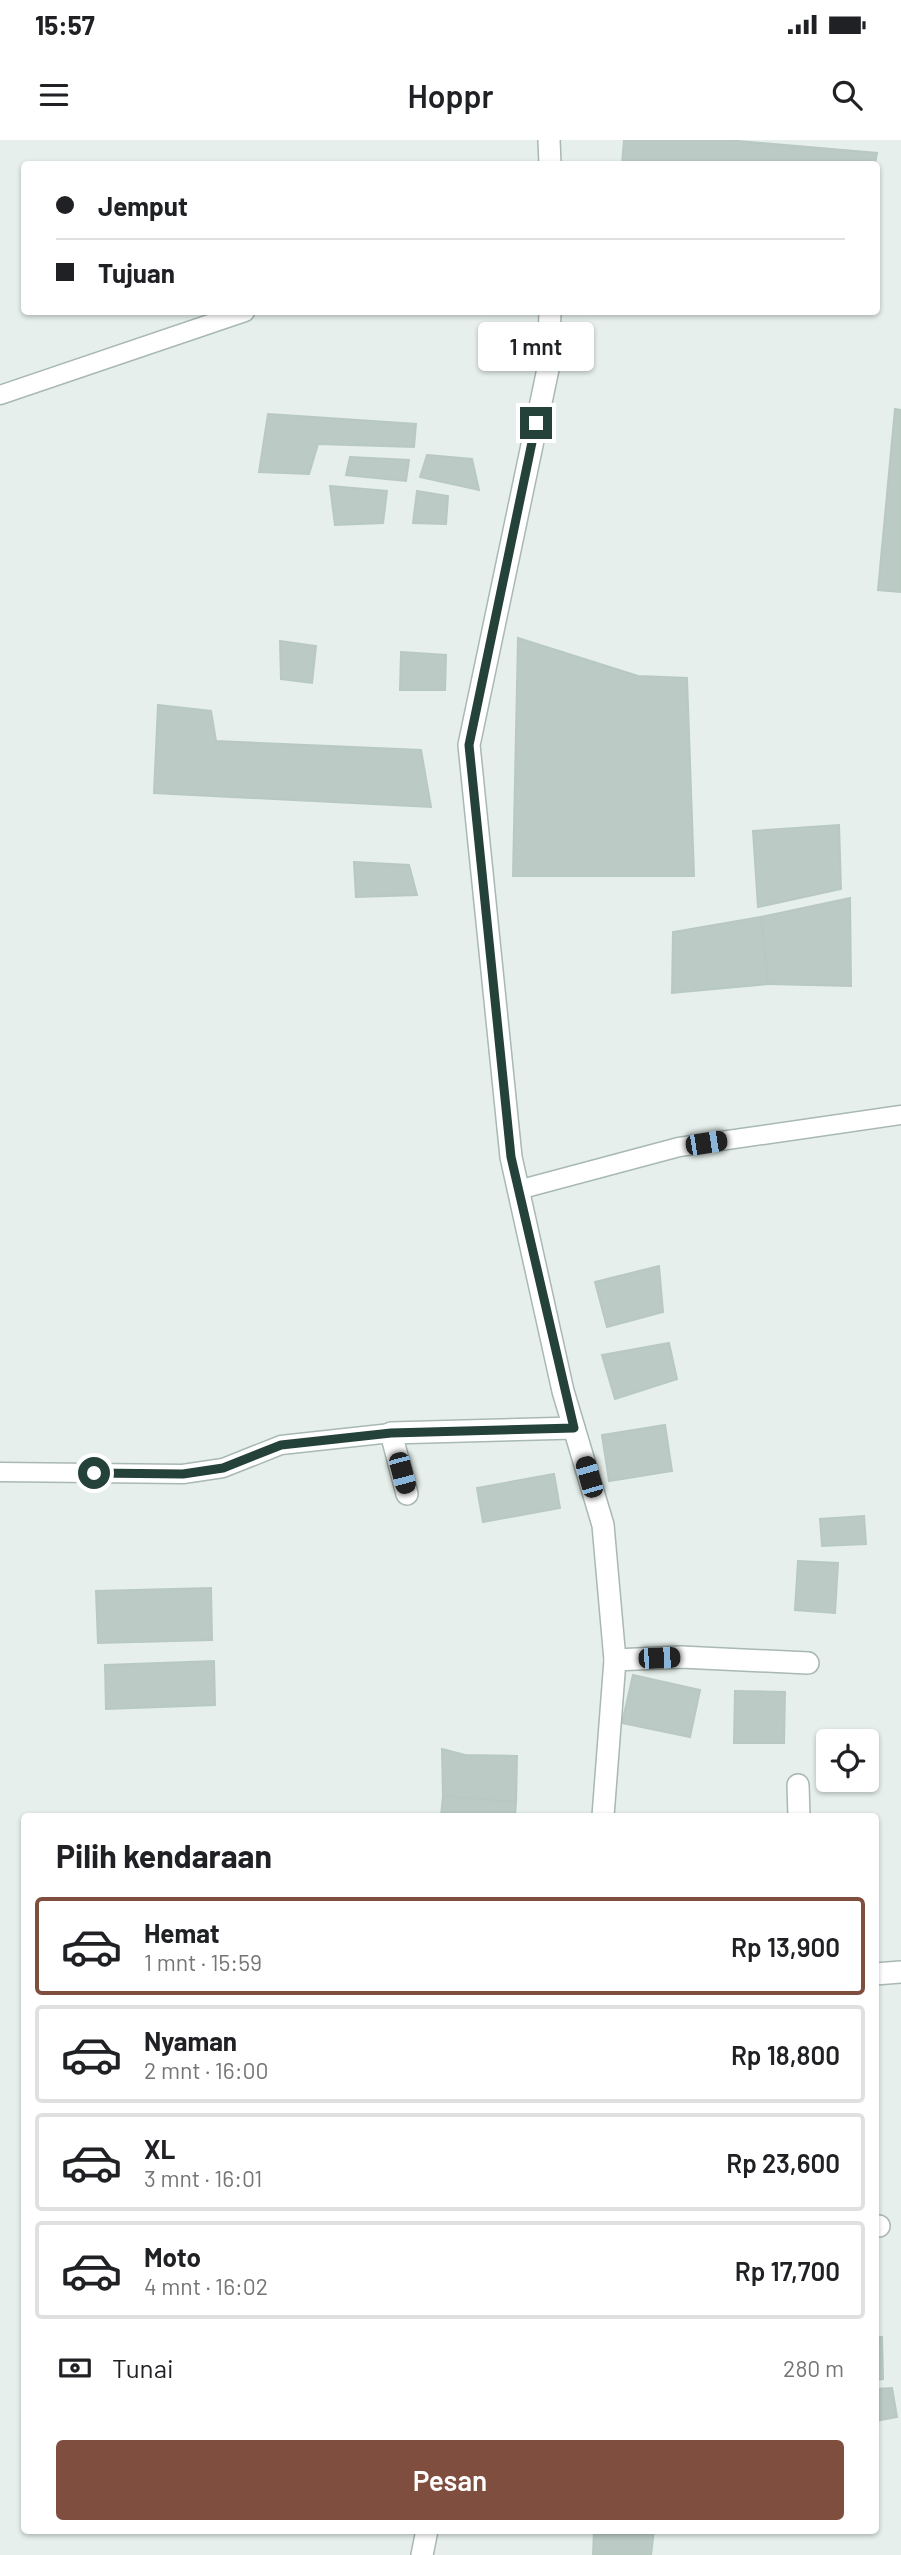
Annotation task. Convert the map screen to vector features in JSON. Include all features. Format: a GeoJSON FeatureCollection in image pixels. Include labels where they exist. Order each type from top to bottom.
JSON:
{"type":"FeatureCollection","features":[{"type":"Feature","properties":{"kind":"street"},"geometry":{"type":"LineString","coordinates":[[549,140],[550,161]]}},
{"type":"Feature","properties":{"kind":"street"},"geometry":{"type":"LineString","coordinates":[[550,315],[548,369],[469,745],[511,1157],[574,1428],[603,1525],[615,1660],[603,1813]]}},
{"type":"Feature","properties":{"kind":"street"},"geometry":{"type":"LineString","coordinates":[[407,1494],[391,1433],[574,1428]]}},
{"type":"Feature","properties":{"kind":"street"},"geometry":{"type":"LineString","coordinates":[[615,1660],[681,1657],[808,1663]]}},
{"type":"Feature","properties":{"kind":"street"},"geometry":{"type":"LineString","coordinates":[[798,1784],[799,1813]]}},
{"type":"Feature","properties":{"kind":"street"},"geometry":{"type":"LineString","coordinates":[[879,1974],[901,1972]]}},
{"type":"Feature","properties":{"kind":"street"},"geometry":{"type":"LineString","coordinates":[[422,2555],[426,2534]]}},
{"type":"Feature","properties":{"kind":"lane"},"geometry":{"type":"LineString","coordinates":[[0,395],[236,315]]}},
{"type":"Feature","properties":{"kind":"lane"},"geometry":{"type":"LineString","coordinates":[[518,1190],[679,1147],[900,1116]]}},
{"type":"Feature","properties":{"kind":"lane"},"geometry":{"type":"LineString","coordinates":[[0,1472],[183,1474],[223,1468],[281,1445],[391,1433]]}},
{"type":"Feature","properties":{"kind":"building"},"geometry":{"type":"Polygon","coordinates":[[[624,140],[726,140],[877,153],[876,161],[622,161],[624,140]]]}},
{"type":"Feature","properties":{"kind":"building"},"geometry":{"type":"Polygon","coordinates":[[[895,409],[901,410],[901,592],[878,590],[895,409]]]}},
{"type":"Feature","properties":{"kind":"building"},"geometry":{"type":"Polygon","coordinates":[[[268,414],[416,424],[414,447],[318,444],[309,474],[259,472],[268,414]]]}},
{"type":"Feature","properties":{"kind":"building"},"geometry":{"type":"Polygon","coordinates":[[[427,455],[472,459],[479,490],[420,477],[427,455]]]}},
{"type":"Feature","properties":{"kind":"building"},"geometry":{"type":"Polygon","coordinates":[[[350,457],[409,460],[406,481],[346,475],[350,457]]]}},
{"type":"Feature","properties":{"kind":"building"},"geometry":{"type":"Polygon","coordinates":[[[330,486],[387,491],[383,523],[335,525],[330,486]]]}},
{"type":"Feature","properties":{"kind":"building"},"geometry":{"type":"Polygon","coordinates":[[[417,491],[448,496],[446,524],[413,523],[417,491]]]}},
{"type":"Feature","properties":{"kind":"building"},"geometry":{"type":"Polygon","coordinates":[[[518,638],[638,676],[687,678],[694,876],[513,876],[518,638]]]}},
{"type":"Feature","properties":{"kind":"building"},"geometry":{"type":"Polygon","coordinates":[[[280,641],[316,646],[312,683],[281,679],[280,641]]]}},
{"type":"Feature","properties":{"kind":"building"},"geometry":{"type":"Polygon","coordinates":[[[401,652],[446,655],[445,690],[400,690],[401,652]]]}},
{"type":"Feature","properties":{"kind":"building"},"geometry":{"type":"Polygon","coordinates":[[[158,705],[211,711],[216,741],[421,750],[431,807],[154,793],[158,705]]]}},
{"type":"Feature","properties":{"kind":"building"},"geometry":{"type":"Polygon","coordinates":[[[839,825],[841,889],[758,907],[753,831],[839,825]]]}},
{"type":"Feature","properties":{"kind":"building"},"geometry":{"type":"Polygon","coordinates":[[[354,862],[409,865],[417,895],[356,897],[354,862]]]}},
{"type":"Feature","properties":{"kind":"building"},"geometry":{"type":"Polygon","coordinates":[[[850,898],[851,986],[768,984],[761,917],[850,898]]]}},
{"type":"Feature","properties":{"kind":"building"},"geometry":{"type":"Polygon","coordinates":[[[761,917],[768,984],[672,993],[673,932],[761,917]]]}},
{"type":"Feature","properties":{"kind":"building"},"geometry":{"type":"Polygon","coordinates":[[[659,1266],[663,1312],[607,1327],[595,1282],[659,1266]]]}},
{"type":"Feature","properties":{"kind":"building"},"geometry":{"type":"Polygon","coordinates":[[[669,1343],[677,1379],[615,1399],[602,1355],[669,1343]]]}},
{"type":"Feature","properties":{"kind":"building"},"geometry":{"type":"Polygon","coordinates":[[[665,1425],[672,1471],[609,1481],[602,1435],[665,1425]]]}},
{"type":"Feature","properties":{"kind":"building"},"geometry":{"type":"Polygon","coordinates":[[[554,1474],[560,1508],[483,1522],[477,1488],[554,1474]]]}},
{"type":"Feature","properties":{"kind":"building"},"geometry":{"type":"Polygon","coordinates":[[[864,1516],[866,1544],[822,1546],[820,1519],[864,1516]]]}},
{"type":"Feature","properties":{"kind":"building"},"geometry":{"type":"Polygon","coordinates":[[[798,1561],[838,1563],[835,1613],[795,1610],[798,1561]]]}},
{"type":"Feature","properties":{"kind":"building"},"geometry":{"type":"Polygon","coordinates":[[[211,1588],[212,1640],[98,1643],[96,1591],[211,1588]]]}},
{"type":"Feature","properties":{"kind":"building"},"geometry":{"type":"Polygon","coordinates":[[[214,1661],[215,1705],[106,1709],[105,1665],[214,1661]]]}},
{"type":"Feature","properties":{"kind":"building"},"geometry":{"type":"Polygon","coordinates":[[[633,1675],[700,1690],[690,1737],[622,1723],[633,1675]]]}},
{"type":"Feature","properties":{"kind":"building"},"geometry":{"type":"Polygon","coordinates":[[[735,1691],[785,1692],[784,1743],[734,1743],[735,1691]]]}},
{"type":"Feature","properties":{"kind":"building"},"geometry":{"type":"Polygon","coordinates":[[[442,1749],[465,1755],[517,1756],[516,1802],[443,1796],[442,1749]]]}},
{"type":"Feature","properties":{"kind":"building"},"geometry":{"type":"Polygon","coordinates":[[[443,1796],[516,1802],[515,1813],[441,1813],[443,1796]]]}},
{"type":"Feature","properties":{"kind":"building"},"geometry":{"type":"Polygon","coordinates":[[[879,2337],[882,2337],[883,2379],[879,2380],[879,2337]]]}},
{"type":"Feature","properties":{"kind":"building"},"geometry":{"type":"Polygon","coordinates":[[[892,2388],[897,2417],[879,2420],[879,2389],[892,2388]]]}},
{"type":"Feature","properties":{"kind":"building"},"geometry":{"type":"Polygon","coordinates":[[[594,2534],[654,2534],[651,2555],[593,2555],[594,2534]]]}},
{"type":"Feature","properties":{"kind":"route"},"geometry":{"type":"LineString","coordinates":[[94,1473],[183,1474],[223,1468],[281,1445],[391,1433],[574,1428],[563,1391],[511,1157],[469,745],[536,423]]}}]}
